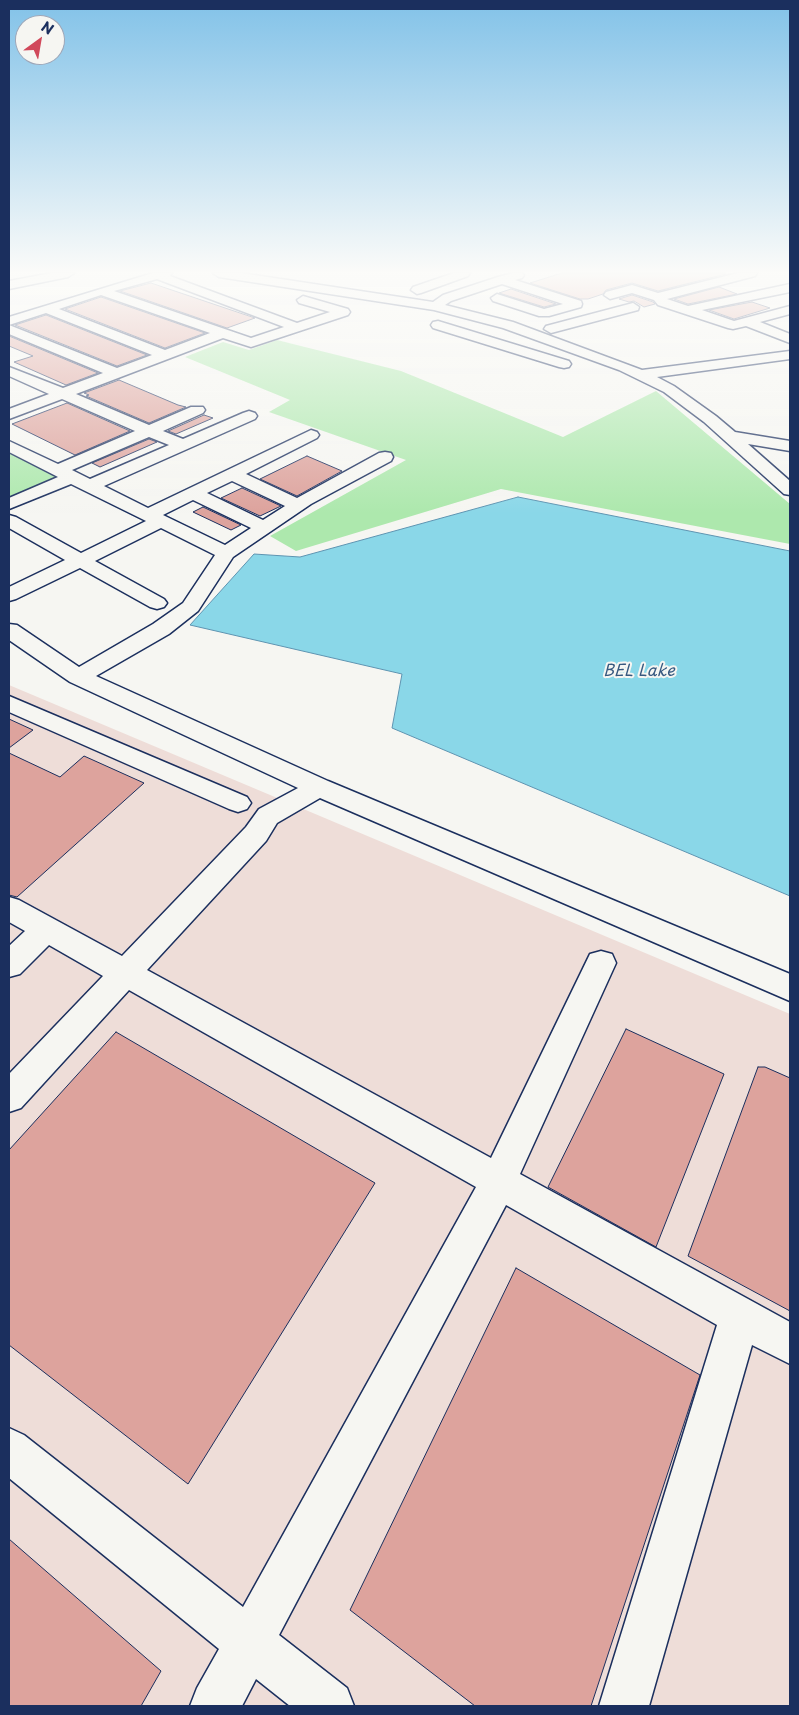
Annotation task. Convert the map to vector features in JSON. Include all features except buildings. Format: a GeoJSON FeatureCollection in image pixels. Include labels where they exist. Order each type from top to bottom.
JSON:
{"type":"FeatureCollection","features":[{"type":"Feature","properties":{"kind":"street"},"geometry":{"type":"LineString","coordinates":[[67,353],[118,374]]}},
{"type":"Feature","properties":{"kind":"street"},"geometry":{"type":"LineString","coordinates":[[160,353],[165,355]]}},
{"type":"Feature","properties":{"kind":"street"},"geometry":{"type":"LineString","coordinates":[[9,414],[170,353]]}},
{"type":"Feature","properties":{"kind":"street"},"geometry":{"type":"LineString","coordinates":[[530,353],[582,369]]}},
{"type":"Feature","properties":{"kind":"street"},"geometry":{"type":"LineString","coordinates":[[584,353],[616,365],[638,380],[669,389],[710,419],[790,490]]}},
{"type":"Feature","properties":{"kind":"street"},"geometry":{"type":"LineString","coordinates":[[619,380],[638,380],[790,355]]}},
{"type":"Feature","properties":{"kind":"street"},"geometry":{"type":"LineString","coordinates":[[616,365],[671,358]]}},
{"type":"Feature","properties":{"kind":"street"},"geometry":{"type":"LineString","coordinates":[[9,371],[183,445]]}},
{"type":"Feature","properties":{"kind":"street"},"geometry":{"type":"LineString","coordinates":[[9,504],[65,473],[149,431],[197,410]]}},
{"type":"Feature","properties":{"kind":"street"},"geometry":{"type":"LineString","coordinates":[[90,486],[249,416]]}},
{"type":"Feature","properties":{"kind":"street"},"geometry":{"type":"LineString","coordinates":[[9,595],[80,560],[154,518],[192,493],[311,436]]}},
{"type":"Feature","properties":{"kind":"street"},"geometry":{"type":"LineString","coordinates":[[727,436],[790,446]]}},
{"type":"Feature","properties":{"kind":"street"},"geometry":{"type":"LineString","coordinates":[[9,446],[226,553]]}},
{"type":"Feature","properties":{"kind":"street"},"geometry":{"type":"LineString","coordinates":[[78,677],[161,629],[191,607],[226,553],[298,505],[385,457]]}},
{"type":"Feature","properties":{"kind":"street"},"geometry":{"type":"LineString","coordinates":[[232,474],[298,505]]}},
{"type":"Feature","properties":{"kind":"street"},"geometry":{"type":"LineString","coordinates":[[192,493],[264,527]]}},
{"type":"Feature","properties":{"kind":"street"},"geometry":{"type":"LineString","coordinates":[[9,520],[158,603]]}},
{"type":"Feature","properties":{"kind":"street"},"geometry":{"type":"LineString","coordinates":[[9,630],[78,677],[320,787],[790,988]]}},
{"type":"Feature","properties":{"kind":"street"},"geometry":{"type":"LineString","coordinates":[[9,703],[238,803]]}},
{"type":"Feature","properties":{"kind":"street"},"geometry":{"type":"LineString","coordinates":[[9,1097],[256,834],[268,816],[320,787]]}},
{"type":"Feature","properties":{"kind":"street"},"geometry":{"type":"LineString","coordinates":[[9,908],[790,1344]]}},
{"type":"Feature","properties":{"kind":"street"},"geometry":{"type":"LineString","coordinates":[[9,965],[46,929]]}},
{"type":"Feature","properties":{"kind":"street"},"geometry":{"type":"LineString","coordinates":[[216,1706],[499,1182],[601,963]]}},
{"type":"Feature","properties":{"kind":"street"},"geometry":{"type":"LineString","coordinates":[[624,1706],[740,1316]]}},
{"type":"Feature","properties":{"kind":"street"},"geometry":{"type":"LineString","coordinates":[[9,1450],[329,1706]]}},
{"type":"Feature","properties":{"kind":"shaded area"},"geometry":{"type":"Polygon","coordinates":[[[9,685],[790,1014],[790,1706],[9,1706],[9,685]]]}},
{"type":"Feature","properties":{"kind":"green space"},"geometry":{"type":"Polygon","coordinates":[[[195,353],[329,353],[401,371],[563,437],[656,391],[790,504],[790,544],[501,489],[296,551],[270,536],[406,460],[269,412],[290,400],[185,357],[195,353]]]}},
{"type":"Feature","properties":{"kind":"green space"},"geometry":{"type":"Polygon","coordinates":[[[9,453],[59,477],[9,500],[9,453]]]}},
{"type":"Feature","properties":{"kind":"water","name":"BEL Lake"},"geometry":{"type":"Polygon","coordinates":[[[518,497],[790,551],[790,896],[392,728],[402,674],[190,625],[254,554],[300,557],[518,497]]]}}]}
